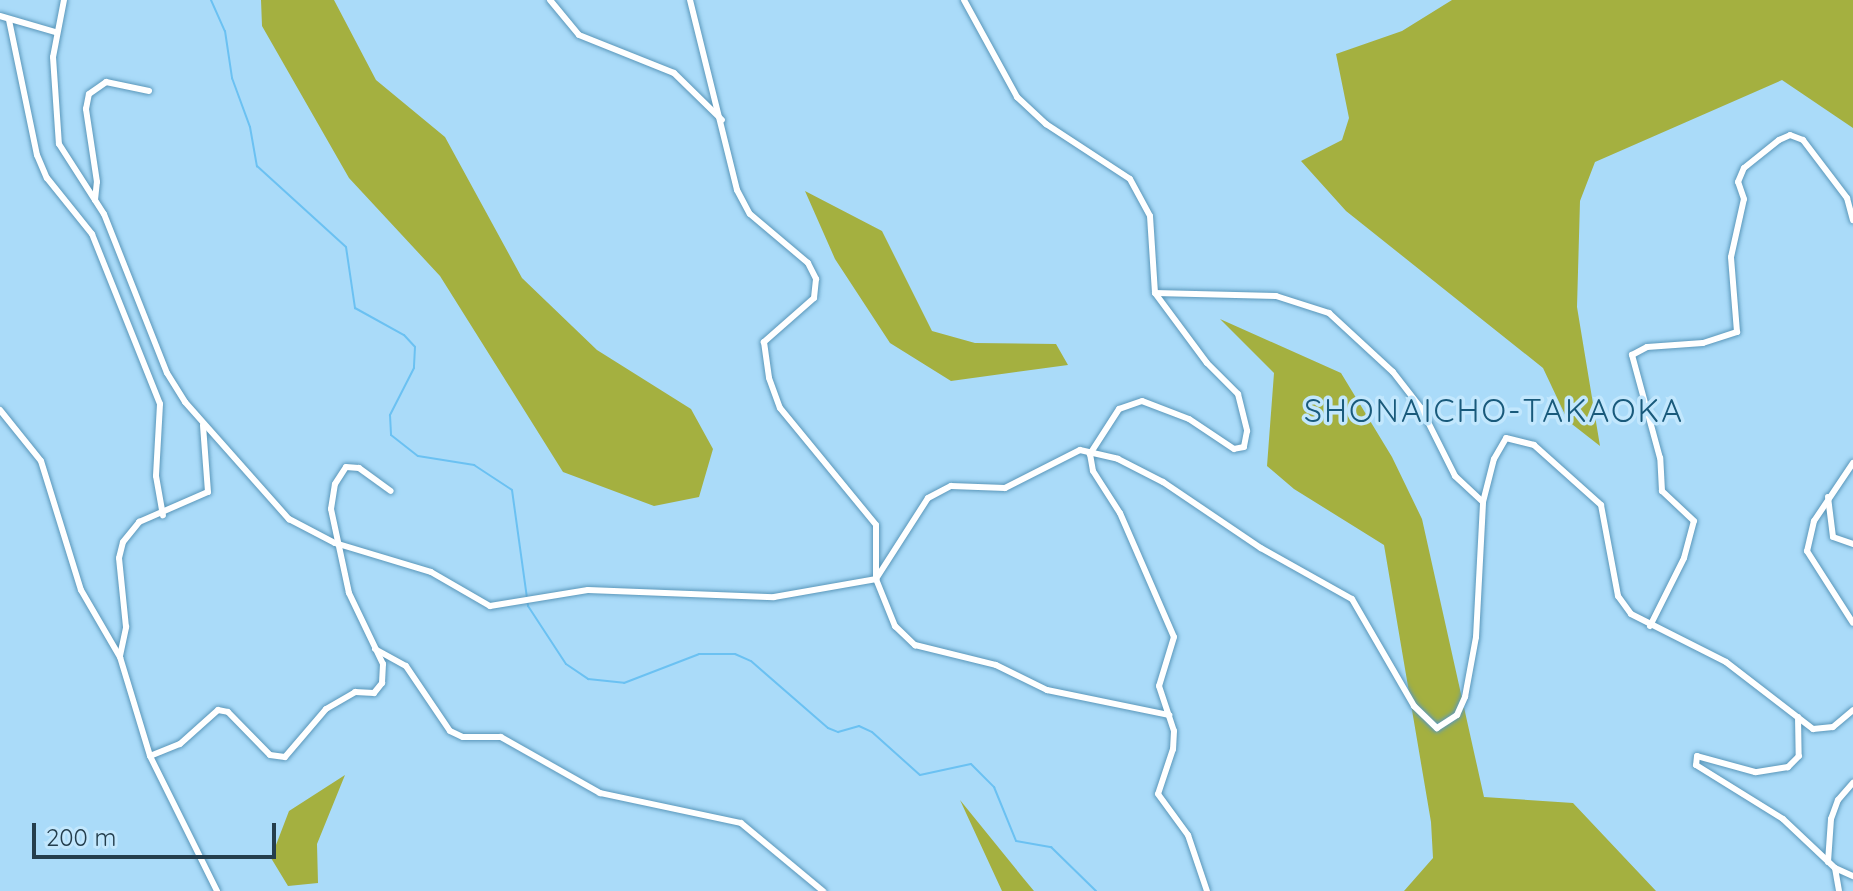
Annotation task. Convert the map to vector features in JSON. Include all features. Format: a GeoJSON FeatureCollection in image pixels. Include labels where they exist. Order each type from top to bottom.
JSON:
{"type":"FeatureCollection","features":[{"type":"Feature","properties":{"kind":"street"},"geometry":{"type":"LineString","coordinates":[[64,0],[55,32],[54,127],[67,162],[95,200],[167,373],[203,425],[289,519],[335,543],[431,572],[490,606],[588,590],[774,597],[876,579],[928,498],[951,486],[1005,488],[1080,450],[1118,459],[1163,482],[1261,548],[1352,599],[1414,706],[1437,728],[1457,715],[1470,673],[1483,502],[1494,459],[1506,438],[1524,440],[1542,451],[1601,505],[1618,596],[1631,614],[1726,662],[1813,729],[1827,729],[1853,710]]}},
{"type":"Feature","properties":{"kind":"street"},"geometry":{"type":"LineString","coordinates":[[550,0],[579,35],[674,73],[722,120]]}},
{"type":"Feature","properties":{"kind":"street"},"geometry":{"type":"LineString","coordinates":[[690,0],[737,190],[750,214],[808,263],[816,279],[814,298],[764,342],[769,378],[780,408],[876,525],[876,579],[895,626],[915,645],[996,665],[1047,690],[1169,715]]}},
{"type":"Feature","properties":{"kind":"street"},"geometry":{"type":"LineString","coordinates":[[964,0],[1017,97],[1046,124],[1130,179],[1150,216],[1155,293],[1207,363],[1236,389],[1247,442],[1234,449],[1189,419],[1142,401],[1119,409],[1090,454],[1093,471],[1120,513],[1174,637],[1159,686],[1169,715],[1173,749],[1158,794],[1188,835],[1207,891]]}},
{"type":"Feature","properties":{"kind":"street"},"geometry":{"type":"LineString","coordinates":[[0,16],[55,32]]}},
{"type":"Feature","properties":{"kind":"street"},"geometry":{"type":"LineString","coordinates":[[9,20],[37,155],[47,178],[92,234],[160,404],[156,476],[163,515]]}},
{"type":"Feature","properties":{"kind":"street"},"geometry":{"type":"LineString","coordinates":[[95,200],[97,182],[86,109],[89,94],[106,82],[149,91]]}},
{"type":"Feature","properties":{"kind":"street"},"geometry":{"type":"LineString","coordinates":[[1650,626],[1684,558],[1694,521],[1662,491],[1660,458],[1632,355],[1647,347],[1703,343],[1737,332],[1731,257],[1744,199],[1738,182],[1744,168],[1779,140],[1790,135],[1803,140],[1847,198],[1853,220]]}},
{"type":"Feature","properties":{"kind":"street"},"geometry":{"type":"LineString","coordinates":[[1155,293],[1276,296],[1329,313],[1393,372],[1421,408],[1455,476],[1483,502]]}},
{"type":"Feature","properties":{"kind":"street"},"geometry":{"type":"LineString","coordinates":[[0,410],[41,461],[81,590],[120,657],[150,756],[217,891]]}},
{"type":"Feature","properties":{"kind":"street"},"geometry":{"type":"LineString","coordinates":[[120,657],[126,627],[119,558],[123,542],[139,522],[163,515],[208,492],[203,425]]}},
{"type":"Feature","properties":{"kind":"street"},"geometry":{"type":"LineString","coordinates":[[1853,463],[1828,497],[1807,537],[1807,551],[1853,623]]}},
{"type":"Feature","properties":{"kind":"street"},"geometry":{"type":"LineString","coordinates":[[150,756],[180,744],[218,710],[228,712],[270,755],[285,757],[335,703],[355,692],[374,693],[383,672],[349,593],[335,543],[331,509],[340,471],[359,468],[391,491]]}},
{"type":"Feature","properties":{"kind":"street"},"geometry":{"type":"LineString","coordinates":[[1828,497],[1833,537],[1853,544]]}},
{"type":"Feature","properties":{"kind":"street"},"geometry":{"type":"LineString","coordinates":[[375,649],[406,666],[450,731],[463,737],[501,737],[600,793],[741,823],[823,891]]}},
{"type":"Feature","properties":{"kind":"street"},"geometry":{"type":"LineString","coordinates":[[1798,717],[1799,756],[1788,767],[1755,772],[1697,756],[1696,765],[1783,819],[1835,868],[1853,876]]}},
{"type":"Feature","properties":{"kind":"street"},"geometry":{"type":"LineString","coordinates":[[1828,862],[1831,819],[1838,800],[1853,783]]}},
{"type":"Feature","properties":{"kind":"street"},"geometry":{"type":"LineString","coordinates":[[1835,868],[1839,891]]}},
{"type":"Feature","properties":{"kind":"green space"},"geometry":{"type":"Polygon","coordinates":[[[261,0],[334,0],[376,80],[445,137],[522,278],[597,350],[691,409],[713,449],[699,497],[654,506],[563,472],[440,276],[349,178],[262,26],[261,0]]]}},
{"type":"Feature","properties":{"kind":"green space"},"geometry":{"type":"Polygon","coordinates":[[[1452,0],[1853,0],[1853,128],[1782,80],[1595,162],[1580,201],[1577,307],[1600,446],[1568,421],[1543,368],[1346,211],[1301,161],[1342,140],[1349,118],[1336,54],[1402,31],[1452,0]]]}},
{"type":"Feature","properties":{"kind":"green space"},"geometry":{"type":"Polygon","coordinates":[[[805,191],[882,231],[932,331],[975,343],[1056,344],[1068,365],[951,381],[890,343],[835,259],[805,191]]]}},
{"type":"Feature","properties":{"kind":"green space"},"geometry":{"type":"Polygon","coordinates":[[[1220,319],[1341,373],[1392,457],[1422,519],[1484,797],[1573,803],[1656,891],[1404,891],[1433,858],[1431,822],[1384,545],[1294,489],[1267,466],[1274,373],[1220,319]]]}},
{"type":"Feature","properties":{"kind":"green space"},"geometry":{"type":"Polygon","coordinates":[[[345,775],[317,844],[318,883],[288,886],[271,858],[289,811],[345,775]]]}},
{"type":"Feature","properties":{"kind":"green space"},"geometry":{"type":"Polygon","coordinates":[[[960,800],[1024,879],[1034,891],[1002,891],[960,800]]]}},
{"type":"Feature","properties":{"kind":"waterway"},"geometry":{"type":"LineString","coordinates":[[211,0],[225,31],[232,78],[250,127],[257,166],[346,247],[355,308],[404,335],[415,347],[414,368],[390,415],[391,435],[418,456],[474,465],[512,490],[528,606],[566,664],[588,679],[624,683],[699,654],[735,654],[751,661],[828,728],[838,732],[859,726],[872,732],[920,775],[971,764],[994,787],[1016,841],[1051,847],[1096,891]]}},
{"type":"Feature","properties":{"kind":"district","name":"SHONAICHO-TAKAOKA"},"geometry":{"type":"Point","coordinates":[1494,410]}}]}
